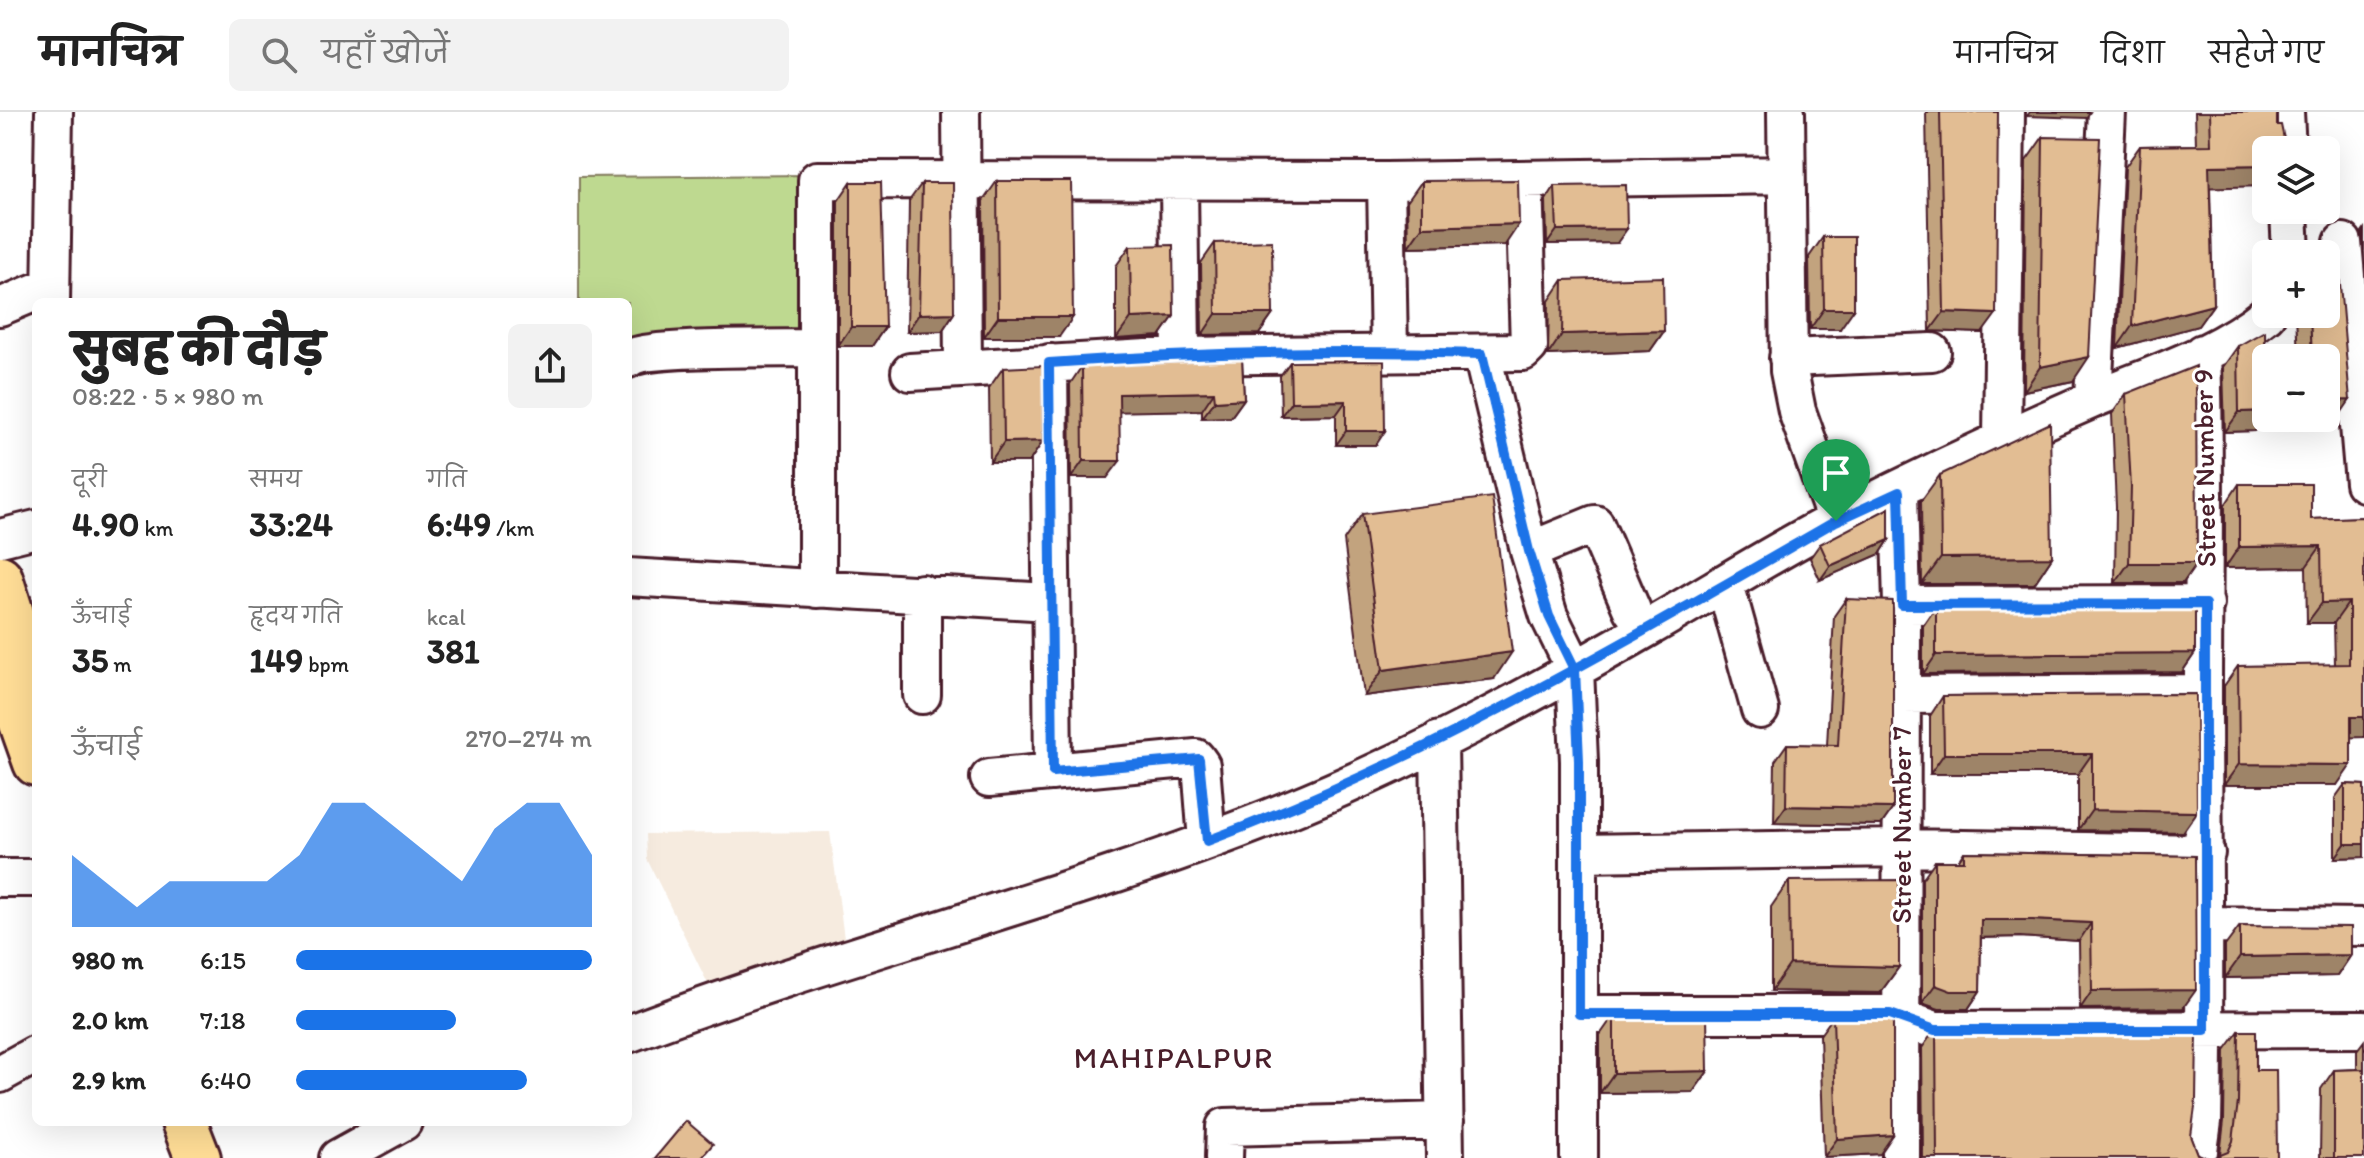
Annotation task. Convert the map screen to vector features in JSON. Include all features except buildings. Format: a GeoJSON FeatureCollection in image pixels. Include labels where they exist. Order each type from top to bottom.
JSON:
{"type":"FeatureCollection","features":[{"type":"Feature","properties":{"kind":"main road"},"geometry":{"type":"LineString","coordinates":[[14,594],[32,675]]}},
{"type":"Feature","properties":{"kind":"main road"},"geometry":{"type":"LineString","coordinates":[[0,661],[32,752]]}},
{"type":"Feature","properties":{"kind":"main road"},"geometry":{"type":"LineString","coordinates":[[168,1126],[180,1158]]}},
{"type":"Feature","properties":{"kind":"main road"},"geometry":{"type":"LineString","coordinates":[[186,1126],[198,1158]]}},
{"type":"Feature","properties":{"kind":"street"},"geometry":{"type":"LineString","coordinates":[[51,294],[54,112]]}},
{"type":"Feature","properties":{"kind":"street"},"geometry":{"type":"LineString","coordinates":[[961,112],[963,369]]}},
{"type":"Feature","properties":{"kind":"street"},"geometry":{"type":"LineString","coordinates":[[1786,112],[1788,358],[1797,411],[1836,521]]}},
{"type":"Feature","properties":{"kind":"street"},"geometry":{"type":"LineString","coordinates":[[2002,440],[2006,112]]}},
{"type":"Feature","properties":{"kind":"street"},"geometry":{"type":"LineString","coordinates":[[2093,399],[2107,112]]}},
{"type":"Feature","properties":{"kind":"street"},"geometry":{"type":"LineString","coordinates":[[2285,112],[2286,136]]}},
{"type":"Feature","properties":{"kind":"street"},"geometry":{"type":"LineString","coordinates":[[817,589],[817,180],[1386,181],[1786,175]]}},
{"type":"Feature","properties":{"kind":"street"},"geometry":{"type":"LineString","coordinates":[[910,372],[1181,356],[1523,352],[1529,346],[1524,179]]}},
{"type":"Feature","properties":{"kind":"street"},"geometry":{"type":"LineString","coordinates":[[1386,181],[1389,352]]}},
{"type":"Feature","properties":{"kind":"street"},"geometry":{"type":"LineString","coordinates":[[1179,182],[1181,356]]}},
{"type":"Feature","properties":{"kind":"street"},"geometry":{"type":"LineString","coordinates":[[2344,242],[2364,483]]}},
{"type":"Feature","properties":{"kind":"street"},"geometry":{"type":"LineString","coordinates":[[0,307],[32,299]]}},
{"type":"Feature","properties":{"kind":"street"},"geometry":{"type":"LineString","coordinates":[[632,1033],[788,976],[1058,895],[1288,811],[1439,740],[1575,669],[1836,521],[2002,440],[2202,353],[2252,327]]}},
{"type":"Feature","properties":{"kind":"street"},"geometry":{"type":"LineString","coordinates":[[632,357],[817,348]]}},
{"type":"Feature","properties":{"kind":"street"},"geometry":{"type":"LineString","coordinates":[[1788,358],[1932,352]]}},
{"type":"Feature","properties":{"kind":"street","name":"Street Number 9"},"geometry":{"type":"LineString","coordinates":[[2198,1158],[2203,1121],[2206,925],[2203,693],[2207,506],[2202,353]]}},
{"type":"Feature","properties":{"kind":"street"},"geometry":{"type":"LineString","coordinates":[[1482,354],[1529,551],[1549,616],[1575,669],[1579,853],[1579,1158]]}},
{"type":"Feature","properties":{"kind":"street"},"geometry":{"type":"LineString","coordinates":[[1049,363],[1053,772]]}},
{"type":"Feature","properties":{"kind":"street","name":"Street Number 7"},"geometry":{"type":"LineString","coordinates":[[1899,492],[1902,605],[1901,1158]]}},
{"type":"Feature","properties":{"kind":"street"},"geometry":{"type":"LineString","coordinates":[[1529,551],[1595,524],[1632,610]]}},
{"type":"Feature","properties":{"kind":"street"},"geometry":{"type":"LineString","coordinates":[[0,538],[32,530]]}},
{"type":"Feature","properties":{"kind":"street"},"geometry":{"type":"LineString","coordinates":[[632,577],[1049,602]]}},
{"type":"Feature","properties":{"kind":"street"},"geometry":{"type":"LineString","coordinates":[[1725,584],[1760,710]]}},
{"type":"Feature","properties":{"kind":"street"},"geometry":{"type":"LineString","coordinates":[[922,593],[922,695]]}},
{"type":"Feature","properties":{"kind":"street"},"geometry":{"type":"LineString","coordinates":[[1902,605],[2205,604]]}},
{"type":"Feature","properties":{"kind":"street"},"geometry":{"type":"LineString","coordinates":[[1902,695],[2203,693]]}},
{"type":"Feature","properties":{"kind":"street"},"geometry":{"type":"LineString","coordinates":[[1439,740],[1445,1158]]}},
{"type":"Feature","properties":{"kind":"street"},"geometry":{"type":"LineString","coordinates":[[989,778],[1199,759],[1207,841]]}},
{"type":"Feature","properties":{"kind":"street"},"geometry":{"type":"LineString","coordinates":[[1579,853],[1900,848],[2206,853]]}},
{"type":"Feature","properties":{"kind":"street"},"geometry":{"type":"LineString","coordinates":[[0,878],[32,878]]}},
{"type":"Feature","properties":{"kind":"street"},"geometry":{"type":"LineString","coordinates":[[2206,925],[2364,927]]}},
{"type":"Feature","properties":{"kind":"street"},"geometry":{"type":"LineString","coordinates":[[1579,1014],[1899,1015],[1935,1030],[2364,1029]]}},
{"type":"Feature","properties":{"kind":"street"},"geometry":{"type":"LineString","coordinates":[[0,1074],[32,1056]]}},
{"type":"Feature","properties":{"kind":"street"},"geometry":{"type":"LineString","coordinates":[[1224,1142],[1445,1121]]}},
{"type":"Feature","properties":{"kind":"street"},"geometry":{"type":"LineString","coordinates":[[338,1158],[396,1126]]}},
{"type":"Feature","properties":{"kind":"shaded area"},"geometry":{"type":"Polygon","coordinates":[[[830,832],[846,954],[746,972],[709,986],[647,859],[646,834],[830,832]]]}},
{"type":"Feature","properties":{"kind":"green space"},"geometry":{"type":"Polygon","coordinates":[[[813,175],[816,348],[632,348],[632,298],[579,298],[579,177],[813,175]]]}},
{"type":"Feature","properties":{"kind":"district","name":"MAHIPALPUR"},"geometry":{"type":"Point","coordinates":[1174,1058]}},
{"type":"Feature","properties":{"kind":"route"},"geometry":{"type":"LineString","coordinates":[[1836,521],[1630,639],[1575,669],[1439,740],[1288,811],[1207,841],[1199,759],[1053,772],[1049,363],[1181,356],[1389,352],[1482,354],[1529,551],[1549,616],[1575,669],[1579,761],[1579,1014],[1890,1014],[1899,1015],[1929,1030],[2205,1030],[2205,604],[1902,605],[1899,492],[1836,521]]}}]}
